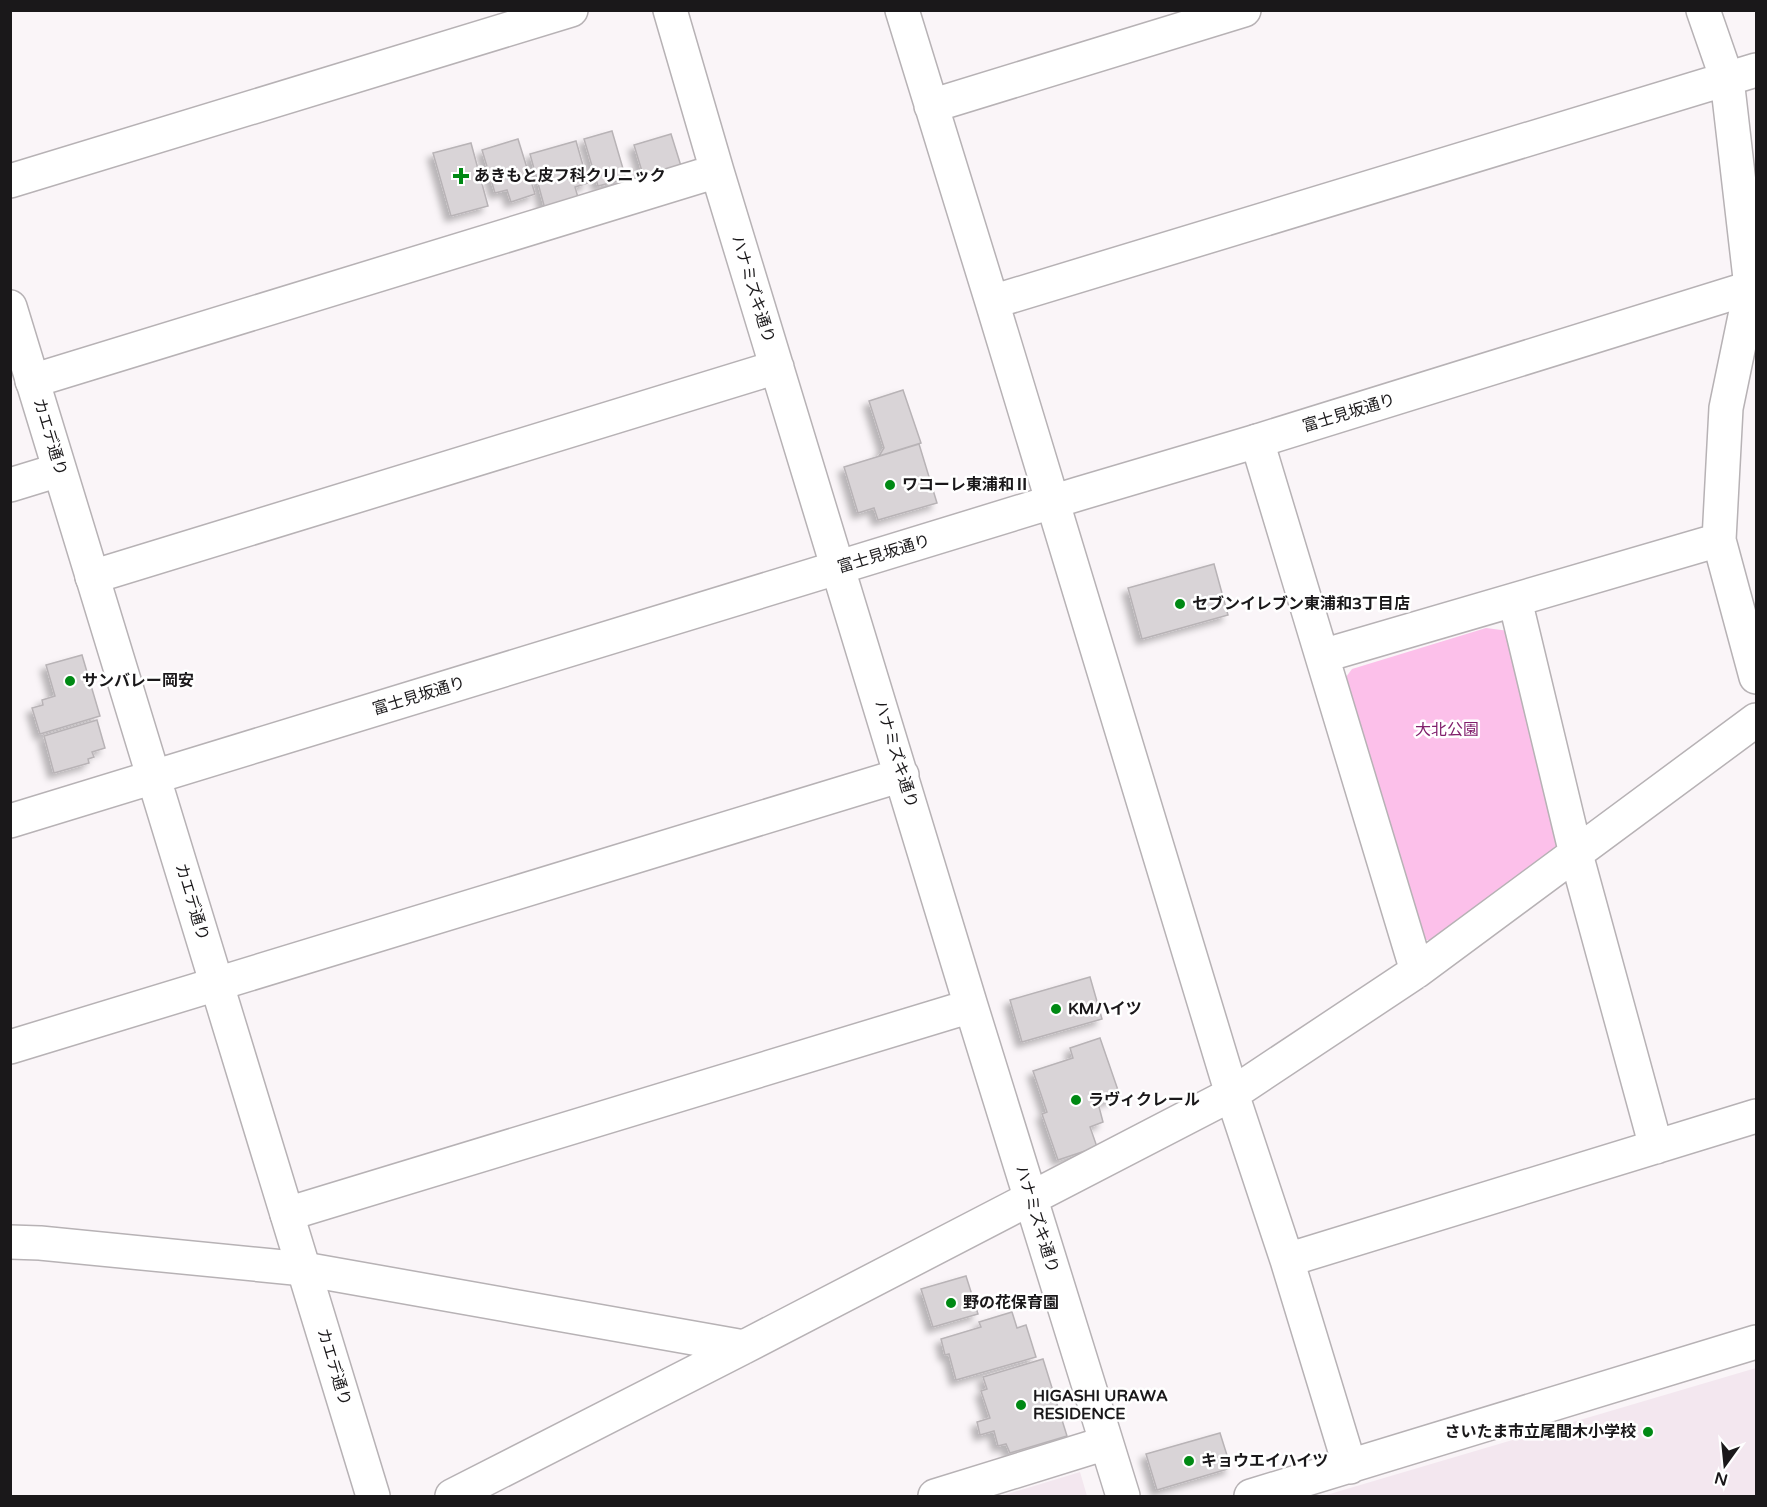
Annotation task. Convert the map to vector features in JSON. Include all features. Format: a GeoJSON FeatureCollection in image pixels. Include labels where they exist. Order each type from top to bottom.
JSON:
{"type":"FeatureCollection","features":[{"type":"Feature","properties":{"kind":"street"},"geometry":{"type":"LineString","coordinates":[[10,181],[571,10]]}},
{"type":"Feature","properties":{"kind":"street","name":"ハナミズキ通り"},"geometry":{"type":"LineString","coordinates":[[670,10],[971,1006],[1123,1497]]}},
{"type":"Feature","properties":{"kind":"street"},"geometry":{"type":"LineString","coordinates":[[902,10],[1232,1094],[1287,1260],[1350,1467]]}},
{"type":"Feature","properties":{"kind":"street"},"geometry":{"type":"LineString","coordinates":[[931,106],[1244,10]]}},
{"type":"Feature","properties":{"kind":"street"},"geometry":{"type":"LineString","coordinates":[[1703,10],[1742,75],[1754,287],[1726,408],[1719,540],[1756,676]]}},
{"type":"Feature","properties":{"kind":"street"},"geometry":{"type":"LineString","coordinates":[[992,302],[1742,75]]}},
{"type":"Feature","properties":{"kind":"street"},"geometry":{"type":"LineString","coordinates":[[32,381],[717,171]]}},
{"type":"Feature","properties":{"kind":"street","name":"富士見坂通り"},"geometry":{"type":"LineString","coordinates":[[10,821],[1754,287]]}},
{"type":"Feature","properties":{"kind":"street","name":"カエデ通り"},"geometry":{"type":"LineString","coordinates":[[10,307],[373,1497]]}},
{"type":"Feature","properties":{"kind":"street"},"geometry":{"type":"LineString","coordinates":[[92,576],[777,367]]}},
{"type":"Feature","properties":{"kind":"street"},"geometry":{"type":"LineString","coordinates":[[1257,441],[1417,971]]}},
{"type":"Feature","properties":{"kind":"street"},"geometry":{"type":"LineString","coordinates":[[10,484],[60,470]]}},
{"type":"Feature","properties":{"kind":"street"},"geometry":{"type":"LineString","coordinates":[[1322,656],[1719,540]]}},
{"type":"Feature","properties":{"kind":"street"},"geometry":{"type":"LineString","coordinates":[[1515,600],[1576,854],[1656,1147]]}},
{"type":"Feature","properties":{"kind":"street"},"geometry":{"type":"LineString","coordinates":[[452,1497],[1232,1094],[1417,971],[1756,720]]}},
{"type":"Feature","properties":{"kind":"street"},"geometry":{"type":"LineString","coordinates":[[10,1047],[902,775]]}},
{"type":"Feature","properties":{"kind":"street"},"geometry":{"type":"LineString","coordinates":[[287,1214],[971,1006]]}},
{"type":"Feature","properties":{"kind":"street"},"geometry":{"type":"LineString","coordinates":[[1287,1260],[1756,1116]]}},
{"type":"Feature","properties":{"kind":"street"},"geometry":{"type":"LineString","coordinates":[[10,1242],[304,1269],[744,1347]]}},
{"type":"Feature","properties":{"kind":"street"},"geometry":{"type":"LineString","coordinates":[[1251,1497],[1756,1342]]}},
{"type":"Feature","properties":{"kind":"street"},"geometry":{"type":"LineString","coordinates":[[935,1497],[1106,1443]]}},
{"type":"Feature","properties":{"kind":"shaded area","name":"さいたま市立尾間木小学校"},"geometry":{"type":"Polygon","coordinates":[[[1756,1368],[1756,1496],[1323,1496],[1756,1368]]]}},
{"type":"Feature","properties":{"kind":"shaded area"},"geometry":{"type":"Polygon","coordinates":[[[1080,1472],[1087,1496],[1001,1496],[1080,1472]]]}},
{"type":"Feature","properties":{"kind":"green space","name":"大北公園"},"geometry":{"type":"Polygon","coordinates":[[[1486,628],[1509,631],[1561,843],[1437,940],[1424,940],[1343,681],[1352,669],[1486,628]]]}},
{"type":"Feature","properties":{"kind":"building"},"geometry":{"type":"Polygon","coordinates":[[[612,131],[626,179],[598,186],[584,139],[612,131]]]}},
{"type":"Feature","properties":{"kind":"building"},"geometry":{"type":"Polygon","coordinates":[[[671,134],[681,166],[644,178],[634,145],[671,134]]]}},
{"type":"Feature","properties":{"kind":"building"},"geometry":{"type":"Polygon","coordinates":[[[518,139],[535,194],[511,202],[507,190],[495,193],[482,150],[518,139]]]}},
{"type":"Feature","properties":{"kind":"building"},"geometry":{"type":"Polygon","coordinates":[[[576,141],[588,183],[575,187],[579,201],[545,209],[530,154],[576,141]]]}},
{"type":"Feature","properties":{"kind":"building"},"geometry":{"type":"Polygon","coordinates":[[[471,143],[488,206],[451,216],[433,153],[471,143]]]}},
{"type":"Feature","properties":{"kind":"building"},"geometry":{"type":"Polygon","coordinates":[[[903,390],[921,443],[879,456],[884,448],[869,401],[903,390]]]}},
{"type":"Feature","properties":{"kind":"building","name":"ワコーレ東浦和Ⅱ"},"geometry":{"type":"Polygon","coordinates":[[[919,444],[937,503],[878,520],[874,508],[858,513],[844,467],[919,444]]]}},
{"type":"Feature","properties":{"kind":"building"},"geometry":{"type":"Polygon","coordinates":[[[1214,564],[1228,615],[1142,639],[1128,588],[1214,564]]]}},
{"type":"Feature","properties":{"kind":"building","name":"サンバレー岡安"},"geometry":{"type":"Polygon","coordinates":[[[82,655],[100,716],[40,734],[32,708],[43,705],[42,700],[55,696],[46,665],[82,655]]]}},
{"type":"Feature","properties":{"kind":"building"},"geometry":{"type":"Polygon","coordinates":[[[97,720],[105,748],[92,752],[94,757],[88,759],[89,763],[54,773],[44,736],[97,720]]]}},
{"type":"Feature","properties":{"kind":"building","name":"KMハイツ"},"geometry":{"type":"Polygon","coordinates":[[[1090,977],[1102,1019],[1022,1042],[1010,1000],[1090,977]]]}},
{"type":"Feature","properties":{"kind":"building","name":"ラヴィクレール"},"geometry":{"type":"Polygon","coordinates":[[[1100,1038],[1120,1096],[1098,1103],[1103,1122],[1090,1127],[1097,1147],[1058,1160],[1042,1114],[1047,1112],[1033,1071],[1073,1058],[1070,1048],[1100,1038]]]}},
{"type":"Feature","properties":{"kind":"building"},"geometry":{"type":"Polygon","coordinates":[[[966,1276],[978,1314],[933,1327],[921,1289],[966,1276]]]}},
{"type":"Feature","properties":{"kind":"building"},"geometry":{"type":"Polygon","coordinates":[[[1012,1312],[1017,1328],[1026,1325],[1036,1357],[956,1380],[949,1354],[945,1355],[941,1339],[981,1327],[979,1322],[1012,1312]]]}},
{"type":"Feature","properties":{"kind":"building","name":"HIGASHI URAWA RESIDENCE"},"geometry":{"type":"Polygon","coordinates":[[[1043,1359],[1067,1436],[1010,1453],[1006,1444],[998,1446],[994,1431],[980,1435],[977,1422],[990,1418],[981,1391],[987,1389],[983,1377],[1043,1359]]]}},
{"type":"Feature","properties":{"kind":"building","name":"キョウエイハイツ"},"geometry":{"type":"Polygon","coordinates":[[[1220,1433],[1231,1468],[1157,1490],[1146,1454],[1220,1433]]]}},
{"type":"Feature","properties":{"kind":"place","name":"あきもと皮フ科クリニック"},"geometry":{"type":"Point","coordinates":[461,176]}},
{"type":"Feature","properties":{"kind":"place","name":"ワコーレ東浦和Ⅱ"},"geometry":{"type":"Point","coordinates":[890,485]}},
{"type":"Feature","properties":{"kind":"place","name":"セブンイレブン東浦和3丁目店"},"geometry":{"type":"Point","coordinates":[1180,604]}},
{"type":"Feature","properties":{"kind":"place","name":"サンバレー岡安"},"geometry":{"type":"Point","coordinates":[70,681]}},
{"type":"Feature","properties":{"kind":"place","name":"KMハイツ"},"geometry":{"type":"Point","coordinates":[1056,1009]}},
{"type":"Feature","properties":{"kind":"place","name":"ラヴィクレール"},"geometry":{"type":"Point","coordinates":[1076,1100]}},
{"type":"Feature","properties":{"kind":"place","name":"野の花保育園"},"geometry":{"type":"Point","coordinates":[951,1303]}},
{"type":"Feature","properties":{"kind":"place","name":"HIGASHI URAWA RESIDENCE"},"geometry":{"type":"Point","coordinates":[1021,1405]}},
{"type":"Feature","properties":{"kind":"place","name":"さいたま市立尾間木小学校"},"geometry":{"type":"Point","coordinates":[1648,1432]}},
{"type":"Feature","properties":{"kind":"place","name":"キョウエイハイツ"},"geometry":{"type":"Point","coordinates":[1189,1461]}}]}
